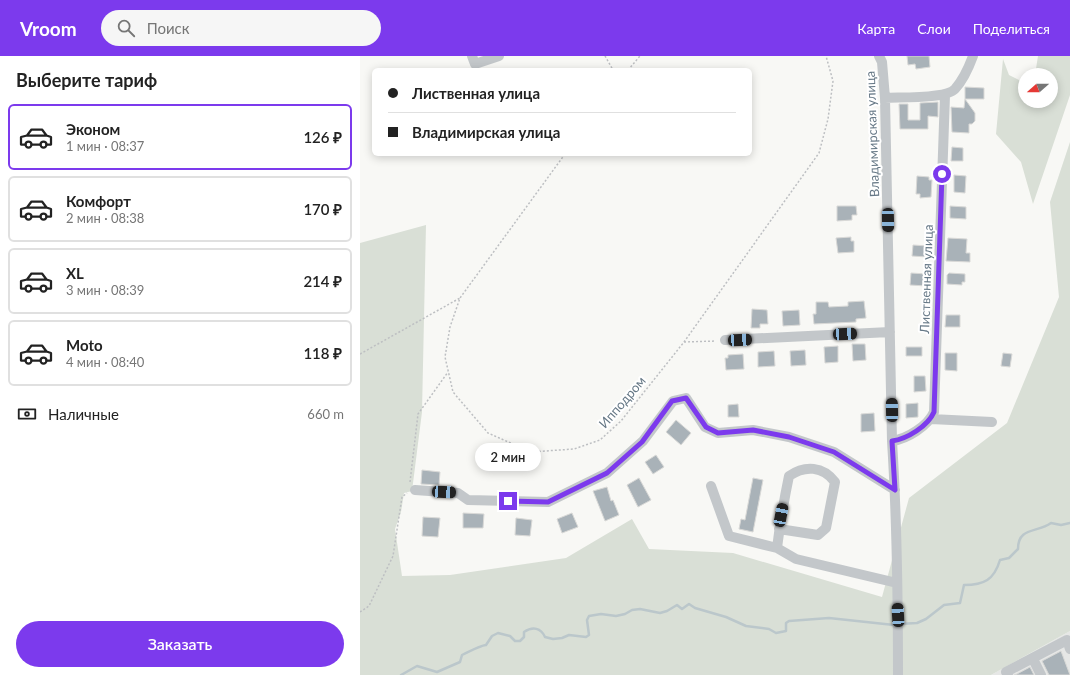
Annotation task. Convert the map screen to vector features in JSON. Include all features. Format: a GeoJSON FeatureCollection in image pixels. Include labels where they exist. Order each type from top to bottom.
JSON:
{"type":"FeatureCollection","features":[{"type":"Feature","properties":{"kind":"street"},"geometry":{"type":"LineString","coordinates":[[472,56],[475,64],[498,56]]}},
{"type":"Feature","properties":{"kind":"street","name":"Владимирская улица"},"geometry":{"type":"LineString","coordinates":[[879,56],[882,62],[885,98],[892,441],[895,490],[898,619],[898,675]]}},
{"type":"Feature","properties":{"kind":"street"},"geometry":{"type":"LineString","coordinates":[[885,98],[945,95],[955,90],[969,67],[972,56]]}},
{"type":"Feature","properties":{"kind":"street","name":"Лиственная улица"},"geometry":{"type":"LineString","coordinates":[[931,419],[934,412],[945,95]]}},
{"type":"Feature","properties":{"kind":"street"},"geometry":{"type":"LineString","coordinates":[[725,340],[890,332]]}},
{"type":"Feature","properties":{"kind":"street"},"geometry":{"type":"LineString","coordinates":[[412,490],[458,493],[468,500],[548,502],[607,473],[642,442],[672,401],[686,398],[706,427],[718,433],[753,430],[789,437],[834,452],[895,490]]}},
{"type":"Feature","properties":{"kind":"street"},"geometry":{"type":"LineString","coordinates":[[892,441],[903,440],[931,419],[992,422]]}},
{"type":"Feature","properties":{"kind":"street"},"geometry":{"type":"LineString","coordinates":[[777,548],[779,529],[789,476],[799,469],[812,468],[829,474],[835,482],[826,528],[818,535],[779,529]]}},
{"type":"Feature","properties":{"kind":"street"},"geometry":{"type":"LineString","coordinates":[[711,486],[728,536],[777,548],[796,559],[897,583]]}},
{"type":"Feature","properties":{"kind":"street"},"geometry":{"type":"LineString","coordinates":[[1005,674],[1067,640],[1070,649]]}},
{"type":"Feature","properties":{"kind":"street"},"geometry":{"type":"LineString","coordinates":[[1033,659],[1041,675]]}},
{"type":"Feature","properties":{"kind":"path"},"geometry":{"type":"LineString","coordinates":[[605,56],[612,68]]}},
{"type":"Feature","properties":{"kind":"path"},"geometry":{"type":"LineString","coordinates":[[630,68],[640,56]]}},
{"type":"Feature","properties":{"kind":"path","name":"Ипподром"},"geometry":{"type":"LineString","coordinates":[[564,156],[460,298],[450,327],[444,357],[452,392],[488,433],[531,452],[574,449],[600,440],[621,422],[684,342],[819,153],[828,119],[834,81],[826,56]]}},
{"type":"Feature","properties":{"kind":"path"},"geometry":{"type":"LineString","coordinates":[[360,354],[460,298]]}},
{"type":"Feature","properties":{"kind":"path"},"geometry":{"type":"LineString","coordinates":[[684,342],[725,340]]}},
{"type":"Feature","properties":{"kind":"path"},"geometry":{"type":"LineString","coordinates":[[360,612],[369,606],[393,556],[402,497],[412,490],[418,414],[448,372]]}},
{"type":"Feature","properties":{"kind":"shaded area"},"geometry":{"type":"Polygon","coordinates":[[[1038,56],[1070,56],[1070,95],[1033,204],[1021,162],[996,134],[1003,59],[1009,75],[1018,80],[1018,108],[1058,108],[1058,68],[1036,68],[1038,56]]]}},
{"type":"Feature","properties":{"kind":"shaded area"},"geometry":{"type":"Polygon","coordinates":[[[1070,142],[1070,631],[991,675],[360,675],[360,243],[426,225],[422,412],[412,491],[404,493],[401,512],[395,529],[402,576],[450,575],[566,558],[632,519],[649,549],[733,553],[882,597],[909,498],[1007,423],[1059,297],[1050,202],[1070,142]]]}},
{"type":"Feature","properties":{"kind":"shaded area"},"geometry":{"type":"Polygon","coordinates":[[[1070,631],[1070,675],[991,675],[1070,631]]]}},
{"type":"Feature","properties":{"kind":"building"},"geometry":{"type":"Polygon","coordinates":[[[907,56],[929,56],[930,67],[916,69],[915,64],[908,65],[907,56]]]}},
{"type":"Feature","properties":{"kind":"building"},"geometry":{"type":"Polygon","coordinates":[[[965,87],[984,88],[984,99],[965,99],[965,87]]]}},
{"type":"Feature","properties":{"kind":"building"},"geometry":{"type":"Polygon","coordinates":[[[965,99],[975,113],[975,121],[972,124],[969,124],[969,133],[952,132],[951,107],[964,108],[965,99]]]}},
{"type":"Feature","properties":{"kind":"building"},"geometry":{"type":"Polygon","coordinates":[[[938,102],[938,117],[928,116],[928,129],[900,129],[899,104],[908,104],[908,120],[920,120],[920,103],[938,102]]]}},
{"type":"Feature","properties":{"kind":"building"},"geometry":{"type":"Polygon","coordinates":[[[952,147],[963,148],[963,161],[951,161],[952,147]]]}},
{"type":"Feature","properties":{"kind":"building"},"geometry":{"type":"Polygon","coordinates":[[[954,175],[966,176],[965,193],[954,192],[954,175]]]}},
{"type":"Feature","properties":{"kind":"building"},"geometry":{"type":"Polygon","coordinates":[[[917,176],[929,177],[929,180],[932,180],[931,197],[920,198],[920,194],[916,194],[917,176]]]}},
{"type":"Feature","properties":{"kind":"building"},"geometry":{"type":"Polygon","coordinates":[[[837,206],[856,206],[857,215],[852,215],[852,220],[837,221],[837,206]]]}},
{"type":"Feature","properties":{"kind":"building"},"geometry":{"type":"Polygon","coordinates":[[[950,206],[966,207],[966,219],[950,218],[950,206]]]}},
{"type":"Feature","properties":{"kind":"building"},"geometry":{"type":"Polygon","coordinates":[[[851,237],[851,241],[854,241],[854,252],[838,253],[836,238],[851,237]]]}},
{"type":"Feature","properties":{"kind":"building"},"geometry":{"type":"Polygon","coordinates":[[[948,238],[967,239],[966,253],[970,253],[970,262],[946,261],[948,238]]]}},
{"type":"Feature","properties":{"kind":"building"},"geometry":{"type":"Polygon","coordinates":[[[913,245],[928,246],[928,257],[912,256],[913,245]]]}},
{"type":"Feature","properties":{"kind":"building"},"geometry":{"type":"Polygon","coordinates":[[[911,273],[927,274],[927,286],[910,285],[911,273]]]}},
{"type":"Feature","properties":{"kind":"building"},"geometry":{"type":"Polygon","coordinates":[[[949,273],[965,274],[965,282],[962,282],[962,285],[947,284],[947,275],[949,273]]]}},
{"type":"Feature","properties":{"kind":"building"},"geometry":{"type":"Polygon","coordinates":[[[864,301],[866,318],[856,319],[856,322],[814,324],[813,314],[816,314],[816,302],[828,302],[829,307],[848,306],[848,302],[864,301]]]}},
{"type":"Feature","properties":{"kind":"building"},"geometry":{"type":"Polygon","coordinates":[[[752,309],[767,310],[768,324],[760,324],[760,328],[751,328],[752,309]]]}},
{"type":"Feature","properties":{"kind":"building"},"geometry":{"type":"Polygon","coordinates":[[[799,310],[800,325],[783,326],[782,311],[799,310]]]}},
{"type":"Feature","properties":{"kind":"building"},"geometry":{"type":"Polygon","coordinates":[[[946,315],[960,315],[960,327],[945,327],[946,315]]]}},
{"type":"Feature","properties":{"kind":"building"},"geometry":{"type":"Polygon","coordinates":[[[852,344],[865,344],[866,360],[853,361],[852,344]]]}},
{"type":"Feature","properties":{"kind":"building"},"geometry":{"type":"Polygon","coordinates":[[[838,346],[838,362],[825,363],[824,347],[838,346]]]}},
{"type":"Feature","properties":{"kind":"building"},"geometry":{"type":"Polygon","coordinates":[[[906,347],[922,347],[922,356],[906,356],[906,347]]]}},
{"type":"Feature","properties":{"kind":"building"},"geometry":{"type":"Polygon","coordinates":[[[805,350],[806,365],[791,366],[790,351],[805,350]]]}},
{"type":"Feature","properties":{"kind":"building"},"geometry":{"type":"Polygon","coordinates":[[[774,351],[775,366],[758,367],[758,352],[774,351]]]}},
{"type":"Feature","properties":{"kind":"building"},"geometry":{"type":"Polygon","coordinates":[[[945,353],[957,353],[957,371],[945,370],[945,353]]]}},
{"type":"Feature","properties":{"kind":"building"},"geometry":{"type":"Polygon","coordinates":[[[1003,353],[1012,354],[1010,367],[1001,366],[1003,353]]]}},
{"type":"Feature","properties":{"kind":"building"},"geometry":{"type":"Polygon","coordinates":[[[743,354],[744,369],[726,370],[725,358],[728,358],[728,355],[743,354]]]}},
{"type":"Feature","properties":{"kind":"building"},"geometry":{"type":"Polygon","coordinates":[[[914,376],[925,376],[926,391],[914,392],[914,376]]]}},
{"type":"Feature","properties":{"kind":"building"},"geometry":{"type":"Polygon","coordinates":[[[918,403],[918,417],[906,418],[906,404],[918,403]]]}},
{"type":"Feature","properties":{"kind":"building"},"geometry":{"type":"Polygon","coordinates":[[[738,404],[739,417],[728,417],[728,405],[738,404]]]}},
{"type":"Feature","properties":{"kind":"building"},"geometry":{"type":"Polygon","coordinates":[[[874,413],[875,431],[861,432],[861,414],[874,413]]]}},
{"type":"Feature","properties":{"kind":"building"},"geometry":{"type":"Polygon","coordinates":[[[676,420],[691,433],[681,445],[666,432],[676,420]]]}},
{"type":"Feature","properties":{"kind":"building"},"geometry":{"type":"Polygon","coordinates":[[[656,455],[664,467],[653,474],[645,462],[656,455]]]}},
{"type":"Feature","properties":{"kind":"building"},"geometry":{"type":"Polygon","coordinates":[[[422,470],[440,472],[439,485],[421,484],[422,470]]]}},
{"type":"Feature","properties":{"kind":"building"},"geometry":{"type":"Polygon","coordinates":[[[639,478],[651,500],[638,507],[627,485],[639,478]]]}},
{"type":"Feature","properties":{"kind":"building"},"geometry":{"type":"Polygon","coordinates":[[[753,478],[763,480],[753,532],[739,529],[741,519],[745,520],[753,478]]]}},
{"type":"Feature","properties":{"kind":"building"},"geometry":{"type":"Polygon","coordinates":[[[607,487],[611,501],[613,500],[619,515],[605,521],[593,491],[607,487]]]}},
{"type":"Feature","properties":{"kind":"building"},"geometry":{"type":"Polygon","coordinates":[[[463,513],[484,514],[483,528],[463,528],[463,513]]]}},
{"type":"Feature","properties":{"kind":"building"},"geometry":{"type":"Polygon","coordinates":[[[572,513],[578,527],[562,533],[557,519],[572,513]]]}},
{"type":"Feature","properties":{"kind":"building"},"geometry":{"type":"Polygon","coordinates":[[[423,517],[440,518],[438,537],[422,536],[423,517]]]}},
{"type":"Feature","properties":{"kind":"building"},"geometry":{"type":"Polygon","coordinates":[[[516,518],[532,520],[530,536],[515,535],[516,518]]]}},
{"type":"Feature","properties":{"kind":"building"},"geometry":{"type":"Polygon","coordinates":[[[1061,651],[1070,675],[1049,675],[1042,661],[1061,651]]]}},
{"type":"Feature","properties":{"kind":"building"},"geometry":{"type":"Polygon","coordinates":[[[1030,667],[1034,675],[1015,675],[1030,667]]]}},
{"type":"Feature","properties":{"kind":"waterway"},"geometry":{"type":"LineString","coordinates":[[899,624],[917,623],[926,619],[944,605],[960,603],[964,585],[977,584],[991,577],[998,567],[1000,560],[1009,558],[1018,549],[1021,537],[1025,534],[1051,523],[1061,525],[1070,523]]}},
{"type":"Feature","properties":{"kind":"waterway"},"geometry":{"type":"LineString","coordinates":[[401,675],[417,666],[437,672],[460,662],[462,655],[486,645],[492,636],[498,633],[510,636],[515,641],[520,641],[524,637],[524,632],[531,629],[539,630],[545,637],[553,639],[562,638],[569,635],[586,637],[589,635],[587,620],[589,616],[601,614],[616,616],[625,614],[632,610],[640,609],[660,613],[677,605],[682,609],[689,604],[695,608],[726,617],[746,626],[769,629],[776,633],[786,631],[786,623],[789,621],[829,618],[894,625]]}},
{"type":"Feature","properties":{"kind":"route"},"geometry":{"type":"LineString","coordinates":[[508,501],[548,502],[607,473],[642,442],[672,401],[686,398],[706,427],[718,433],[753,430],[789,437],[834,452],[870,472],[895,490],[892,441],[903,440],[931,419],[934,412],[942,174]]}}]}
